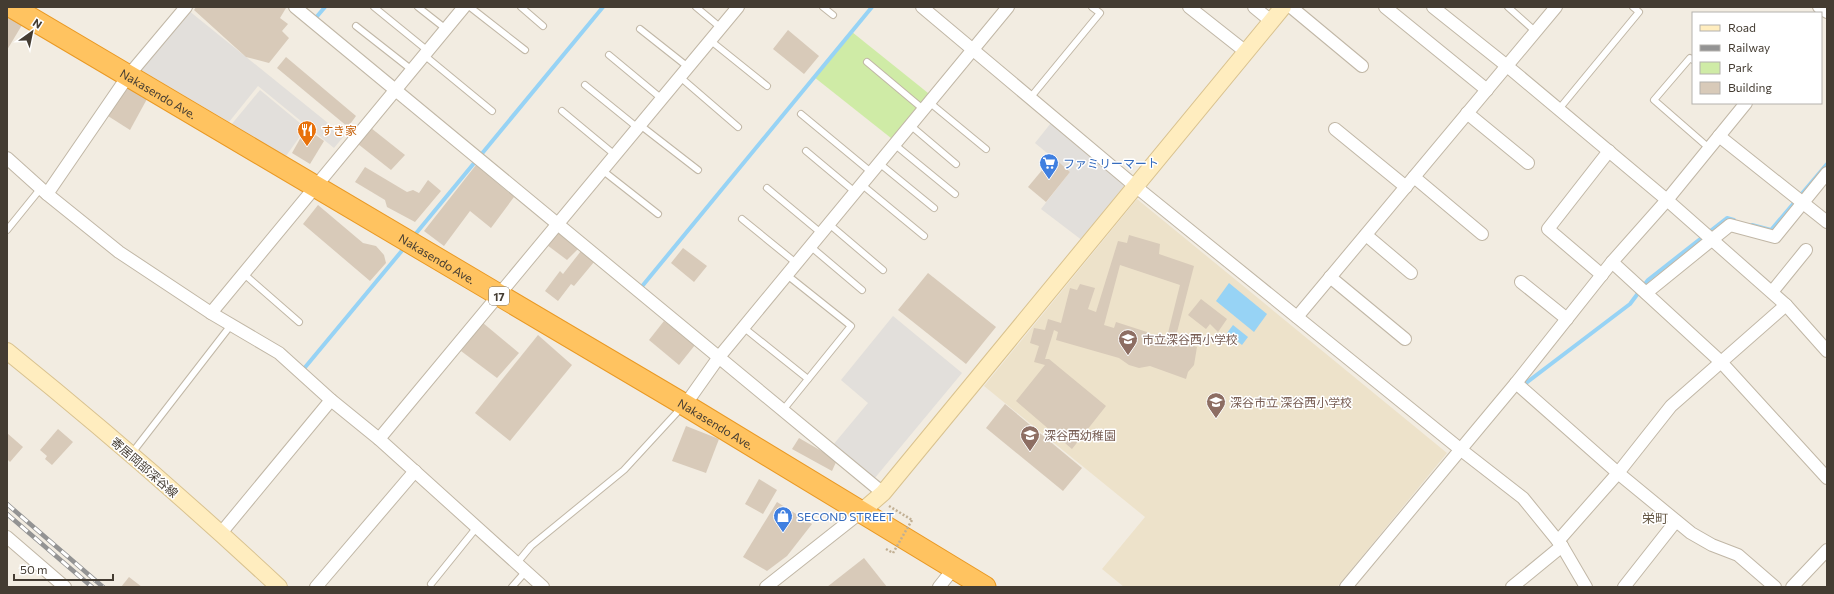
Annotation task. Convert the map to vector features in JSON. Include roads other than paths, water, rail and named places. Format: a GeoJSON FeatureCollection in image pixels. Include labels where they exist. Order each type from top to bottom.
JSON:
{"type":"FeatureCollection","features":[{"type":"Feature","properties":{"kind":"highway","name":"Nakasendo Ave."},"geometry":{"type":"LineString","coordinates":[[12,7],[685,405],[985,587]]}},
{"type":"Feature","properties":{"kind":"street"},"geometry":{"type":"LineString","coordinates":[[44,191],[128,76],[186,7]]}},
{"type":"Feature","properties":{"kind":"street"},"geometry":{"type":"LineString","coordinates":[[295,7],[783,410],[886,500]]}},
{"type":"Feature","properties":{"kind":"street"},"geometry":{"type":"LineString","coordinates":[[211,313],[316,188],[464,7]]}},
{"type":"Feature","properties":{"kind":"street"},"geometry":{"type":"LineString","coordinates":[[379,438],[738,7]]}},
{"type":"Feature","properties":{"kind":"street"},"geometry":{"type":"LineString","coordinates":[[922,7],[1135,186],[1460,450],[1523,498],[1560,544],[1586,587]]}},
{"type":"Feature","properties":{"kind":"street"},"geometry":{"type":"LineString","coordinates":[[1189,7],[1246,52]]}},
{"type":"Feature","properties":{"kind":"street"},"geometry":{"type":"LineString","coordinates":[[1254,7],[1271,21]]}},
{"type":"Feature","properties":{"kind":"street"},"geometry":{"type":"LineString","coordinates":[[773,585],[861,512],[886,500],[1135,186],[1283,7]]}},
{"type":"Feature","properties":{"kind":"street"},"geometry":{"type":"LineString","coordinates":[[1291,7],[1362,66]]}},
{"type":"Feature","properties":{"kind":"street"},"geometry":{"type":"LineString","coordinates":[[1385,7],[1487,90]]}},
{"type":"Feature","properties":{"kind":"street"},"geometry":{"type":"LineString","coordinates":[[1432,7],[1507,66],[1667,200],[1772,292],[1825,346]]}},
{"type":"Feature","properties":{"kind":"street"},"geometry":{"type":"LineString","coordinates":[[1297,317],[1556,7]]}},
{"type":"Feature","properties":{"kind":"street"},"geometry":{"type":"LineString","coordinates":[[685,405],[718,357],[926,106],[1004,9]]}},
{"type":"Feature","properties":{"kind":"street"},"geometry":{"type":"LineString","coordinates":[[1346,587],[1516,383],[1612,262],[1667,200],[1745,104]]}},
{"type":"Feature","properties":{"kind":"street"},"geometry":{"type":"LineString","coordinates":[[1467,113],[1528,163]]}},
{"type":"Feature","properties":{"kind":"street"},"geometry":{"type":"LineString","coordinates":[[1335,129],[1482,234]]}},
{"type":"Feature","properties":{"kind":"street"},"geometry":{"type":"LineString","coordinates":[[1720,136],[1827,222]]}},
{"type":"Feature","properties":{"kind":"street"},"geometry":{"type":"LineString","coordinates":[[1602,275],[1548,229],[1609,152]]}},
{"type":"Feature","properties":{"kind":"street"},"geometry":{"type":"LineString","coordinates":[[7,158],[44,191],[119,252],[211,313],[279,353],[331,400],[379,438],[543,587]]}},
{"type":"Feature","properties":{"kind":"street"},"geometry":{"type":"LineString","coordinates":[[1646,293],[1730,225],[1775,237],[1827,173]]}},
{"type":"Feature","properties":{"kind":"street"},"geometry":{"type":"LineString","coordinates":[[1366,235],[1411,273]]}},
{"type":"Feature","properties":{"kind":"street"},"geometry":{"type":"LineString","coordinates":[[1772,292],[1806,250]]}},
{"type":"Feature","properties":{"kind":"street"},"geometry":{"type":"LineString","coordinates":[[1612,262],[1721,362],[1827,478]]}},
{"type":"Feature","properties":{"kind":"street"},"geometry":{"type":"LineString","coordinates":[[1330,277],[1405,339]]}},
{"type":"Feature","properties":{"kind":"street"},"geometry":{"type":"LineString","coordinates":[[1521,282],[1567,319]]}},
{"type":"Feature","properties":{"kind":"street"},"geometry":{"type":"LineString","coordinates":[[1512,587],[1560,544],[1671,406],[1786,305]]}},
{"type":"Feature","properties":{"kind":"street","name":"寄居岡部深谷線"},"geometry":{"type":"LineString","coordinates":[[7,350],[75,405],[221,533],[279,587]]}},
{"type":"Feature","properties":{"kind":"street"},"geometry":{"type":"LineString","coordinates":[[1516,383],[1691,533],[1712,545],[1738,555],[1772,586]]}},
{"type":"Feature","properties":{"kind":"street"},"geometry":{"type":"LineString","coordinates":[[221,533],[331,400]]}},
{"type":"Feature","properties":{"kind":"street"},"geometry":{"type":"LineString","coordinates":[[316,587],[415,471]]}},
{"type":"Feature","properties":{"kind":"street"},"geometry":{"type":"LineString","coordinates":[[1624,587],[1676,521]]}},
{"type":"Feature","properties":{"kind":"street"},"geometry":{"type":"LineString","coordinates":[[7,537],[65,587]]}},
{"type":"Feature","properties":{"kind":"street"},"geometry":{"type":"LineString","coordinates":[[1792,587],[1827,550]]}},
{"type":"Feature","properties":{"kind":"street"},"geometry":{"type":"LineString","coordinates":[[939,587],[954,568]]}},
{"type":"Feature","properties":{"kind":"lane"},"geometry":{"type":"LineString","coordinates":[[374,7],[492,111]]}},
{"type":"Feature","properties":{"kind":"lane"},"geometry":{"type":"LineString","coordinates":[[418,7],[446,29]]}},
{"type":"Feature","properties":{"kind":"lane"},"geometry":{"type":"LineString","coordinates":[[470,7],[525,50]]}},
{"type":"Feature","properties":{"kind":"lane"},"geometry":{"type":"LineString","coordinates":[[521,7],[544,26]]}},
{"type":"Feature","properties":{"kind":"lane"},"geometry":{"type":"LineString","coordinates":[[696,7],[721,28]]}},
{"type":"Feature","properties":{"kind":"lane"},"geometry":{"type":"LineString","coordinates":[[823,7],[833,15]]}},
{"type":"Feature","properties":{"kind":"lane"},"geometry":{"type":"LineString","coordinates":[[1030,98],[1100,13],[1092,7]]}},
{"type":"Feature","properties":{"kind":"lane"},"geometry":{"type":"LineString","coordinates":[[1508,7],[1536,32]]}},
{"type":"Feature","properties":{"kind":"lane"},"geometry":{"type":"LineString","coordinates":[[1559,109],[1639,12],[1632,7]]}},
{"type":"Feature","properties":{"kind":"lane"},"geometry":{"type":"LineString","coordinates":[[356,26],[412,70]]}},
{"type":"Feature","properties":{"kind":"lane"},"geometry":{"type":"LineString","coordinates":[[640,29],[688,67]]}},
{"type":"Feature","properties":{"kind":"lane"},"geometry":{"type":"LineString","coordinates":[[710,40],[767,86]]}},
{"type":"Feature","properties":{"kind":"lane"},"geometry":{"type":"LineString","coordinates":[[609,55],[662,99]]}},
{"type":"Feature","properties":{"kind":"lane"},"geometry":{"type":"LineString","coordinates":[[1692,59],[1690,58],[1654,100],[1709,148]]}},
{"type":"Feature","properties":{"kind":"lane"},"geometry":{"type":"LineString","coordinates":[[867,62],[986,149]]}},
{"type":"Feature","properties":{"kind":"lane"},"geometry":{"type":"LineString","coordinates":[[680,77],[738,127]]}},
{"type":"Feature","properties":{"kind":"lane"},"geometry":{"type":"LineString","coordinates":[[585,85],[698,170]]}},
{"type":"Feature","properties":{"kind":"lane"},"geometry":{"type":"LineString","coordinates":[[562,110],[615,155]]}},
{"type":"Feature","properties":{"kind":"lane"},"geometry":{"type":"LineString","coordinates":[[801,114],[934,208]]}},
{"type":"Feature","properties":{"kind":"lane"},"geometry":{"type":"LineString","coordinates":[[910,125],[956,164]]}},
{"type":"Feature","properties":{"kind":"lane"},"geometry":{"type":"LineString","coordinates":[[894,144],[955,194]]}},
{"type":"Feature","properties":{"kind":"lane"},"geometry":{"type":"LineString","coordinates":[[806,151],[924,236]]}},
{"type":"Feature","properties":{"kind":"lane"},"geometry":{"type":"LineString","coordinates":[[602,170],[658,214]]}},
{"type":"Feature","properties":{"kind":"lane"},"geometry":{"type":"LineString","coordinates":[[767,188],[883,270]]}},
{"type":"Feature","properties":{"kind":"lane"},"geometry":{"type":"LineString","coordinates":[[7,230],[44,191]]}},
{"type":"Feature","properties":{"kind":"lane"},"geometry":{"type":"LineString","coordinates":[[742,219],[796,263]]}},
{"type":"Feature","properties":{"kind":"lane"},"geometry":{"type":"LineString","coordinates":[[810,246],[862,290]]}},
{"type":"Feature","properties":{"kind":"lane"},"geometry":{"type":"LineString","coordinates":[[244,274],[299,322]]}},
{"type":"Feature","properties":{"kind":"lane"},"geometry":{"type":"LineString","coordinates":[[783,410],[851,326],[787,275]]}},
{"type":"Feature","properties":{"kind":"lane"},"geometry":{"type":"LineString","coordinates":[[131,455],[231,325]]}},
{"type":"Feature","properties":{"kind":"lane"},"geometry":{"type":"LineString","coordinates":[[743,327],[808,379]]}},
{"type":"Feature","properties":{"kind":"lane"},"geometry":{"type":"LineString","coordinates":[[512,587],[531,546],[624,470],[685,405]]}},
{"type":"Feature","properties":{"kind":"lane"},"geometry":{"type":"LineString","coordinates":[[430,584],[477,527]]}},
{"type":"Feature","properties":{"kind":"water"},"geometry":{"type":"Polygon","coordinates":[[[1229,283],[1267,314],[1254,332],[1216,301],[1229,283]]]}},
{"type":"Feature","properties":{"kind":"water"},"geometry":{"type":"Polygon","coordinates":[[[1233,325],[1248,337],[1242,345],[1227,333],[1233,325]]]}},
{"type":"Feature","properties":{"kind":"waterway"},"geometry":{"type":"LineString","coordinates":[[313,21],[325,7]]}},
{"type":"Feature","properties":{"kind":"waterway"},"geometry":{"type":"LineString","coordinates":[[413,237],[603,7]]}},
{"type":"Feature","properties":{"kind":"waterway"},"geometry":{"type":"LineString","coordinates":[[639,290],[872,7]]}},
{"type":"Feature","properties":{"kind":"waterway"},"geometry":{"type":"LineString","coordinates":[[1752,225],[1771,230],[1827,164]]}},
{"type":"Feature","properties":{"kind":"waterway"},"geometry":{"type":"LineString","coordinates":[[1522,386],[1630,304],[1648,280],[1727,218],[1734,220]]}},
{"type":"Feature","properties":{"kind":"waterway"},"geometry":{"type":"LineString","coordinates":[[302,371],[405,247]]}},
{"type":"Feature","properties":{"kind":"railway"},"geometry":{"type":"LineString","coordinates":[[7,504],[103,587]]}},
{"type":"Feature","properties":{"kind":"railway"},"geometry":{"type":"LineString","coordinates":[[7,514],[92,587]]}},
{"type":"Feature","properties":{"kind":"place","name":"すき家"},"geometry":{"type":"Point","coordinates":[307,147]}},
{"type":"Feature","properties":{"kind":"place","name":"ファミリーマート"},"geometry":{"type":"Point","coordinates":[1049,180]}},
{"type":"Feature","properties":{"kind":"place","name":"市立深谷西小学校"},"geometry":{"type":"Point","coordinates":[1128,356]}},
{"type":"Feature","properties":{"kind":"place","name":"深谷市立 深谷西小学校"},"geometry":{"type":"Point","coordinates":[1216,419]}},
{"type":"Feature","properties":{"kind":"place","name":"深谷西幼稚園"},"geometry":{"type":"Point","coordinates":[1030,452]}},
{"type":"Feature","properties":{"kind":"place","name":"SECOND STREET"},"geometry":{"type":"Point","coordinates":[783,533]}},
{"type":"Feature","properties":{"kind":"district","name":"栄町"},"geometry":{"type":"Point","coordinates":[1655,518]}}]}
